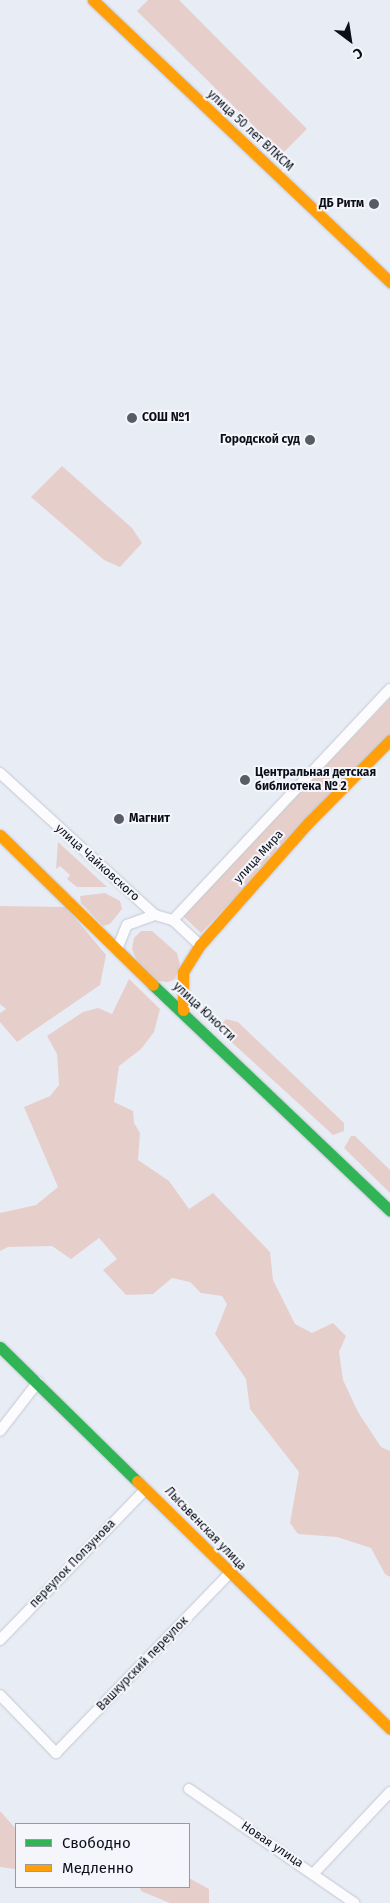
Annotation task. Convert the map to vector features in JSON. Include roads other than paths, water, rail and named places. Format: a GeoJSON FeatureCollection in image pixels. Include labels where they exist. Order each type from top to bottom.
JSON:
{"type":"FeatureCollection","features":[{"type":"Feature","properties":{"kind":"street","name":"улица 50 лет ВЛКСМ"},"geometry":{"type":"LineString","coordinates":[[93,0],[390,282]]}},
{"type":"Feature","properties":{"kind":"street","name":"улица Мира"},"geometry":{"type":"LineString","coordinates":[[173,920],[390,688]]}},
{"type":"Feature","properties":{"kind":"street","name":"улица Мира"},"geometry":{"type":"LineString","coordinates":[[183,1010],[182,972],[200,946],[289,844],[390,740]]}},
{"type":"Feature","properties":{"kind":"street","name":"улица Чайковского"},"geometry":{"type":"LineString","coordinates":[[0,772],[155,915],[173,920],[200,946]]}},
{"type":"Feature","properties":{"kind":"street","name":"улица Юности"},"geometry":{"type":"LineString","coordinates":[[0,834],[118,947],[142,975],[183,1010],[390,1211]]}},
{"type":"Feature","properties":{"kind":"street"},"geometry":{"type":"LineString","coordinates":[[118,947],[127,925],[155,915]]}},
{"type":"Feature","properties":{"kind":"street","name":"Лысьвенская улица"},"geometry":{"type":"LineString","coordinates":[[0,1347],[146,1489],[229,1574],[390,1729]]}},
{"type":"Feature","properties":{"kind":"street"},"geometry":{"type":"LineString","coordinates":[[0,1431],[38,1382]]}},
{"type":"Feature","properties":{"kind":"street","name":"переулок Ползунова"},"geometry":{"type":"LineString","coordinates":[[0,1640],[146,1489]]}},
{"type":"Feature","properties":{"kind":"street","name":"Вашкурский переулок"},"geometry":{"type":"LineString","coordinates":[[0,1695],[56,1754],[229,1574]]}},
{"type":"Feature","properties":{"kind":"street","name":"Новая улица"},"geometry":{"type":"LineString","coordinates":[[189,1789],[314,1873],[354,1903]]}},
{"type":"Feature","properties":{"kind":"street"},"geometry":{"type":"LineString","coordinates":[[314,1873],[390,1792]]}},
{"type":"Feature","properties":{"kind":"place","name":"ДБ Ритм"},"geometry":{"type":"Point","coordinates":[374,204]}},
{"type":"Feature","properties":{"kind":"place","name":"СОШ №1"},"geometry":{"type":"Point","coordinates":[132,418]}},
{"type":"Feature","properties":{"kind":"place","name":"Городской суд"},"geometry":{"type":"Point","coordinates":[310,440]}},
{"type":"Feature","properties":{"kind":"place","name":"Центральная детская библиотека № 2"},"geometry":{"type":"Point","coordinates":[245,780]}},
{"type":"Feature","properties":{"kind":"place","name":"Магнит"},"geometry":{"type":"Point","coordinates":[119,819]}}]}
